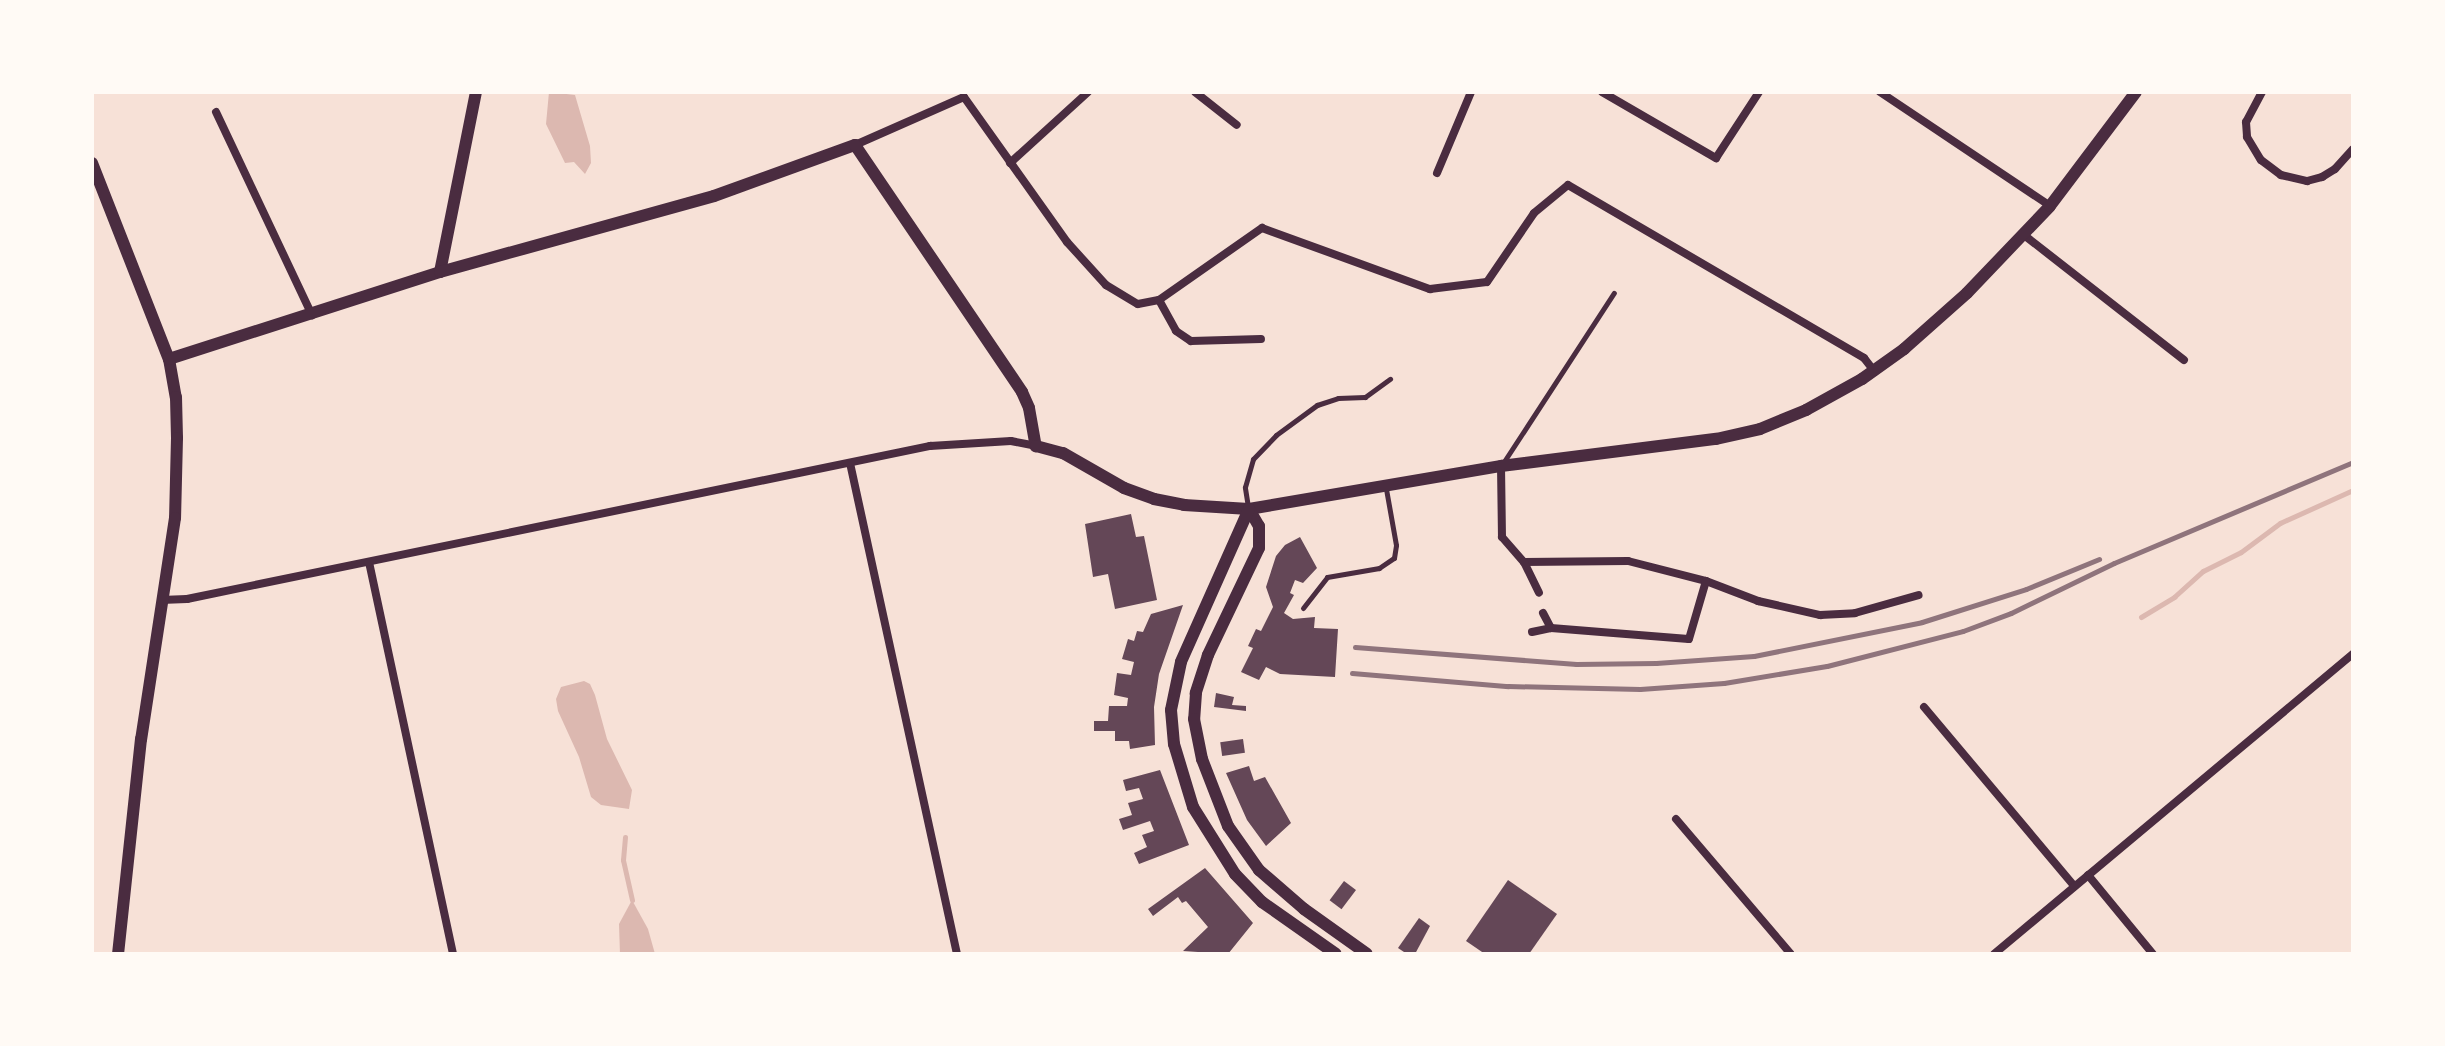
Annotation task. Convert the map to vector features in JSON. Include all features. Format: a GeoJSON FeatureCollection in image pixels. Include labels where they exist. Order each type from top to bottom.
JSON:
{"type":"FeatureCollection","features":[{"type":"Feature","properties":{"kind":"street"},"geometry":{"type":"LineString","coordinates":[[440,272],[476,92]]}},
{"type":"Feature","properties":{"kind":"street"},"geometry":{"type":"LineString","coordinates":[[1010,163],[1088,92]]}},
{"type":"Feature","properties":{"kind":"street"},"geometry":{"type":"LineString","coordinates":[[1195,92],[1237,125]]}},
{"type":"Feature","properties":{"kind":"street"},"geometry":{"type":"LineString","coordinates":[[1437,173],[1471,92]]}},
{"type":"Feature","properties":{"kind":"street"},"geometry":{"type":"LineString","coordinates":[[1602,92],[1716,158],[1759,92]]}},
{"type":"Feature","properties":{"kind":"street"},"geometry":{"type":"LineString","coordinates":[[1880,92],[2050,206]]}},
{"type":"Feature","properties":{"kind":"street"},"geometry":{"type":"LineString","coordinates":[[161,600],[187,599],[964,442],[1011,441],[1036,446],[1063,453],[1124,488],[1154,499],[1184,505],[1249,509],[1501,466],[1739,434],[1806,410],[1874,371],[1947,311],[2050,206],[2136,92]]}},
{"type":"Feature","properties":{"kind":"street"},"geometry":{"type":"LineString","coordinates":[[2262,92],[2246,122],[2247,137],[2261,160],[2281,175],[2307,181],[2322,177],[2335,169],[2353,149]]}},
{"type":"Feature","properties":{"kind":"street"},"geometry":{"type":"LineString","coordinates":[[169,359],[440,272],[714,196],[855,145],[964,97],[1067,242],[1106,285],[1138,304],[1159,300],[1262,228],[1430,289],[1487,282],[1534,213],[1568,185],[1864,358],[1874,371]]}},
{"type":"Feature","properties":{"kind":"street"},"geometry":{"type":"LineString","coordinates":[[216,112],[313,315]]}},
{"type":"Feature","properties":{"kind":"street"},"geometry":{"type":"LineString","coordinates":[[855,145],[1022,392],[1029,408],[1036,446]]}},
{"type":"Feature","properties":{"kind":"street"},"geometry":{"type":"LineString","coordinates":[[92,163],[169,359],[176,397],[175,502],[170,559],[141,739],[118,954]]}},
{"type":"Feature","properties":{"kind":"street"},"geometry":{"type":"LineString","coordinates":[[2024,235],[2184,360]]}},
{"type":"Feature","properties":{"kind":"street"},"geometry":{"type":"LineString","coordinates":[[1159,300],[1176,331],[1191,341],[1261,339]]}},
{"type":"Feature","properties":{"kind":"street"},"geometry":{"type":"LineString","coordinates":[[850,463],[957,954]]}},
{"type":"Feature","properties":{"kind":"street"},"geometry":{"type":"LineString","coordinates":[[1501,466],[1502,537],[1524,562],[1539,593]]}},
{"type":"Feature","properties":{"kind":"street"},"geometry":{"type":"LineString","coordinates":[[1249,509],[1181,662],[1171,710],[1174,744],[1188,797],[1200,822],[1235,874],[1262,902],[1336,954]]}},
{"type":"Feature","properties":{"kind":"street"},"geometry":{"type":"LineString","coordinates":[[1249,509],[1259,526],[1259,548],[1208,655],[1196,693],[1194,719],[1202,759],[1228,826],[1259,870],[1304,909],[1367,954]]}},
{"type":"Feature","properties":{"kind":"street"},"geometry":{"type":"LineString","coordinates":[[1524,562],[1628,561],[1706,581],[1758,601],[1820,615],[1855,613],[1919,595]]}},
{"type":"Feature","properties":{"kind":"street"},"geometry":{"type":"LineString","coordinates":[[369,562],[453,954]]}},
{"type":"Feature","properties":{"kind":"street"},"geometry":{"type":"LineString","coordinates":[[1532,632],[1551,628],[1689,639],[1706,581]]}},
{"type":"Feature","properties":{"kind":"street"},"geometry":{"type":"LineString","coordinates":[[1543,613],[1551,628]]}},
{"type":"Feature","properties":{"kind":"street"},"geometry":{"type":"LineString","coordinates":[[1994,954],[2353,654]]}},
{"type":"Feature","properties":{"kind":"street"},"geometry":{"type":"LineString","coordinates":[[1924,707],[2074,886]]}},
{"type":"Feature","properties":{"kind":"street"},"geometry":{"type":"LineString","coordinates":[[1676,819],[1791,954]]}},
{"type":"Feature","properties":{"kind":"street"},"geometry":{"type":"LineString","coordinates":[[2088,875],[2153,954]]}},
{"type":"Feature","properties":{"kind":"lane"},"geometry":{"type":"LineString","coordinates":[[1501,466],[1614,293]]}},
{"type":"Feature","properties":{"kind":"lane"},"geometry":{"type":"LineString","coordinates":[[1249,509],[1245,487],[1253,459],[1276,435],[1317,405],[1338,398],[1365,397],[1390,379]]}},
{"type":"Feature","properties":{"kind":"lane"},"geometry":{"type":"LineString","coordinates":[[1303,608],[1327,577],[1379,568],[1394,558],[1396,545],[1385,484]]}},
{"type":"Feature","properties":{"kind":"shaded area"},"geometry":{"type":"Polygon","coordinates":[[[549,92],[575,95],[590,146],[591,163],[585,174],[574,162],[565,163],[546,124],[549,92]]]}},
{"type":"Feature","properties":{"kind":"shaded area"},"geometry":{"type":"Polygon","coordinates":[[[584,681],[590,684],[595,695],[607,739],[632,790],[629,809],[601,805],[591,797],[579,757],[558,711],[556,699],[561,687],[584,681]]]}},
{"type":"Feature","properties":{"kind":"shaded area"},"geometry":{"type":"Polygon","coordinates":[[[632,900],[648,929],[655,954],[620,954],[619,924],[632,900]]]}},
{"type":"Feature","properties":{"kind":"building"},"geometry":{"type":"Polygon","coordinates":[[[1131,514],[1136,537],[1144,536],[1157,600],[1115,609],[1108,574],[1093,577],[1085,524],[1131,514]]]}},
{"type":"Feature","properties":{"kind":"building"},"geometry":{"type":"Polygon","coordinates":[[[1300,537],[1317,568],[1303,583],[1295,580],[1290,593],[1294,595],[1284,613],[1293,619],[1315,617],[1314,628],[1338,629],[1335,677],[1280,674],[1266,667],[1259,680],[1241,672],[1253,648],[1248,646],[1256,629],[1261,631],[1273,607],[1266,587],[1276,556],[1285,545],[1300,537]]]}},
{"type":"Feature","properties":{"kind":"building"},"geometry":{"type":"Polygon","coordinates":[[[1183,605],[1159,674],[1154,707],[1155,745],[1130,749],[1129,741],[1115,741],[1115,731],[1094,731],[1094,721],[1108,721],[1109,706],[1127,706],[1128,698],[1114,695],[1117,673],[1131,675],[1134,662],[1122,659],[1128,639],[1134,641],[1137,631],[1143,632],[1151,614],[1183,605]]]}},
{"type":"Feature","properties":{"kind":"building"},"geometry":{"type":"Polygon","coordinates":[[[1216,693],[1234,697],[1232,705],[1246,706],[1246,711],[1214,707],[1216,693]]]}},
{"type":"Feature","properties":{"kind":"building"},"geometry":{"type":"Polygon","coordinates":[[[1243,739],[1245,753],[1222,756],[1220,742],[1243,739]]]}},
{"type":"Feature","properties":{"kind":"building"},"geometry":{"type":"Polygon","coordinates":[[[1249,766],[1254,781],[1265,777],[1291,823],[1266,846],[1247,820],[1226,773],[1249,766]]]}},
{"type":"Feature","properties":{"kind":"building"},"geometry":{"type":"Polygon","coordinates":[[[1160,770],[1189,845],[1139,864],[1134,853],[1147,847],[1142,835],[1154,831],[1150,821],[1123,830],[1119,819],[1132,815],[1128,803],[1143,799],[1139,788],[1126,791],[1123,780],[1160,770]]]}},
{"type":"Feature","properties":{"kind":"building"},"geometry":{"type":"Polygon","coordinates":[[[1205,868],[1253,923],[1228,954],[1183,951],[1208,927],[1186,901],[1182,903],[1178,897],[1153,916],[1148,909],[1205,868]]]}},
{"type":"Feature","properties":{"kind":"building"},"geometry":{"type":"Polygon","coordinates":[[[1508,880],[1557,914],[1529,954],[1485,954],[1466,941],[1508,880]]]}},
{"type":"Feature","properties":{"kind":"building"},"geometry":{"type":"Polygon","coordinates":[[[1344,881],[1356,890],[1342,909],[1330,900],[1344,881]]]}},
{"type":"Feature","properties":{"kind":"building"},"geometry":{"type":"Polygon","coordinates":[[[1419,918],[1430,926],[1415,954],[1407,954],[1398,948],[1419,918]]]}},
{"type":"Feature","properties":{"kind":"waterway"},"geometry":{"type":"LineString","coordinates":[[2141,617],[2174,597],[2203,571],[2241,552],[2280,523],[2353,490]]}},
{"type":"Feature","properties":{"kind":"waterway"},"geometry":{"type":"LineString","coordinates":[[625,837],[623,860],[632,900]]}},
{"type":"Feature","properties":{"kind":"railway"},"geometry":{"type":"LineString","coordinates":[[1352,673],[1508,686],[1640,689],[1724,683],[1827,666],[1963,631],[2011,613],[2114,563],[2353,462]]}},
{"type":"Feature","properties":{"kind":"railway"},"geometry":{"type":"LineString","coordinates":[[1355,647],[1576,664],[1656,663],[1754,656],[1922,622],[2026,589],[2099,559]]}}]}
